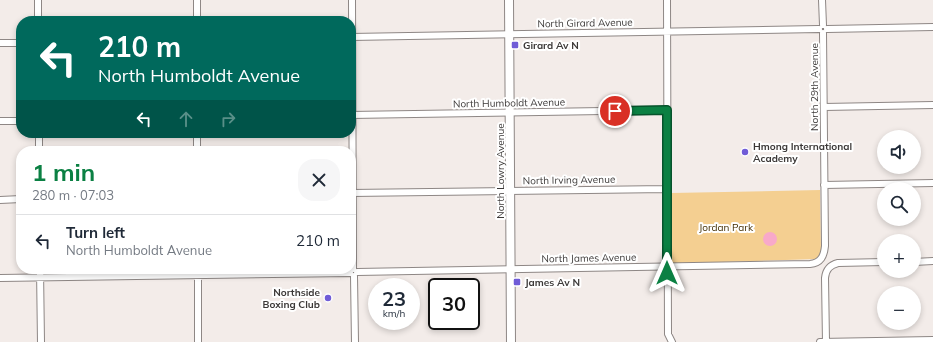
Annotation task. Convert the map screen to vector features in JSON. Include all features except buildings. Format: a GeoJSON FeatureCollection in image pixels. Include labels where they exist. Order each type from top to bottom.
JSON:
{"type":"FeatureCollection","features":[{"type":"Feature","properties":{"kind":"main road","name":"North Lowry Avenue"},"geometry":{"type":"LineString","coordinates":[[509,0],[511,342]]}},
{"type":"Feature","properties":{"kind":"street"},"geometry":{"type":"LineString","coordinates":[[38,0],[38,16]]}},
{"type":"Feature","properties":{"kind":"street"},"geometry":{"type":"LineString","coordinates":[[197,0],[197,16]]}},
{"type":"Feature","properties":{"kind":"street"},"geometry":{"type":"LineString","coordinates":[[352,0],[352,16]]}},
{"type":"Feature","properties":{"kind":"street"},"geometry":{"type":"LineString","coordinates":[[667,0],[667,267],[668,334],[672,342]]}},
{"type":"Feature","properties":{"kind":"street","name":"North 29th Avenue"},"geometry":{"type":"LineString","coordinates":[[821,260],[825,246],[822,0]]}},
{"type":"Feature","properties":{"kind":"street","name":"North Girard Avenue"},"geometry":{"type":"LineString","coordinates":[[356,37],[933,27]]}},
{"type":"Feature","properties":{"kind":"street"},"geometry":{"type":"LineString","coordinates":[[0,43],[16,43]]}},
{"type":"Feature","properties":{"kind":"street"},"geometry":{"type":"LineString","coordinates":[[824,107],[933,105]]}},
{"type":"Feature","properties":{"kind":"street","name":"North Humboldt Avenue"},"geometry":{"type":"LineString","coordinates":[[356,115],[667,110]]}},
{"type":"Feature","properties":{"kind":"street"},"geometry":{"type":"LineString","coordinates":[[0,121],[16,121]]}},
{"type":"Feature","properties":{"kind":"street"},"geometry":{"type":"LineString","coordinates":[[824,185],[933,183]]}},
{"type":"Feature","properties":{"kind":"street","name":"North Irving Avenue"},"geometry":{"type":"LineString","coordinates":[[356,193],[667,189]]}},
{"type":"Feature","properties":{"kind":"street"},"geometry":{"type":"LineString","coordinates":[[0,200],[16,199]]}},
{"type":"Feature","properties":{"kind":"street","name":"North James Avenue"},"geometry":{"type":"LineString","coordinates":[[356,272],[810,264],[821,260]]}},
{"type":"Feature","properties":{"kind":"street"},"geometry":{"type":"LineString","coordinates":[[826,342],[825,278],[829,267],[838,263],[877,262]]}},
{"type":"Feature","properties":{"kind":"street"},"geometry":{"type":"LineString","coordinates":[[921,262],[933,262]]}},
{"type":"Feature","properties":{"kind":"street","name":"North James Avenue"},"geometry":{"type":"LineString","coordinates":[[0,278],[135,274]]}},
{"type":"Feature","properties":{"kind":"street"},"geometry":{"type":"LineString","coordinates":[[198,274],[198,342]]}},
{"type":"Feature","properties":{"kind":"street"},"geometry":{"type":"LineString","coordinates":[[353,274],[354,342]]}},
{"type":"Feature","properties":{"kind":"street"},"geometry":{"type":"LineString","coordinates":[[40,277],[40,342]]}},
{"type":"Feature","properties":{"kind":"street"},"geometry":{"type":"LineString","coordinates":[[820,342],[933,340]]}},
{"type":"Feature","properties":{"kind":"green space","name":"Jordan Park"},"geometry":{"type":"Polygon","coordinates":[[[820,190],[821,252],[817,259],[691,263],[675,265],[672,262],[671,193],[820,190]]]}},
{"type":"Feature","properties":{"kind":"shaded area"},"geometry":{"type":"Polygon","coordinates":[[[767,232],[773,232],[777,236],[777,242],[773,246],[767,246],[763,242],[763,236],[767,232]]]}},
{"type":"Feature","properties":{"kind":"place","name":"Girard Av N"},"geometry":{"type":"Point","coordinates":[515,45]}},
{"type":"Feature","properties":{"kind":"place","name":"Hmong International Academy"},"geometry":{"type":"Point","coordinates":[745,152]}},
{"type":"Feature","properties":{"kind":"place","name":"James Av N"},"geometry":{"type":"Point","coordinates":[517,282]}},
{"type":"Feature","properties":{"kind":"place","name":"Northside Boxing Club"},"geometry":{"type":"Point","coordinates":[328,298]}},
{"type":"Feature","properties":{"kind":"route"},"geometry":{"type":"LineString","coordinates":[[615,111],[667,110],[667,273]]}}]}
